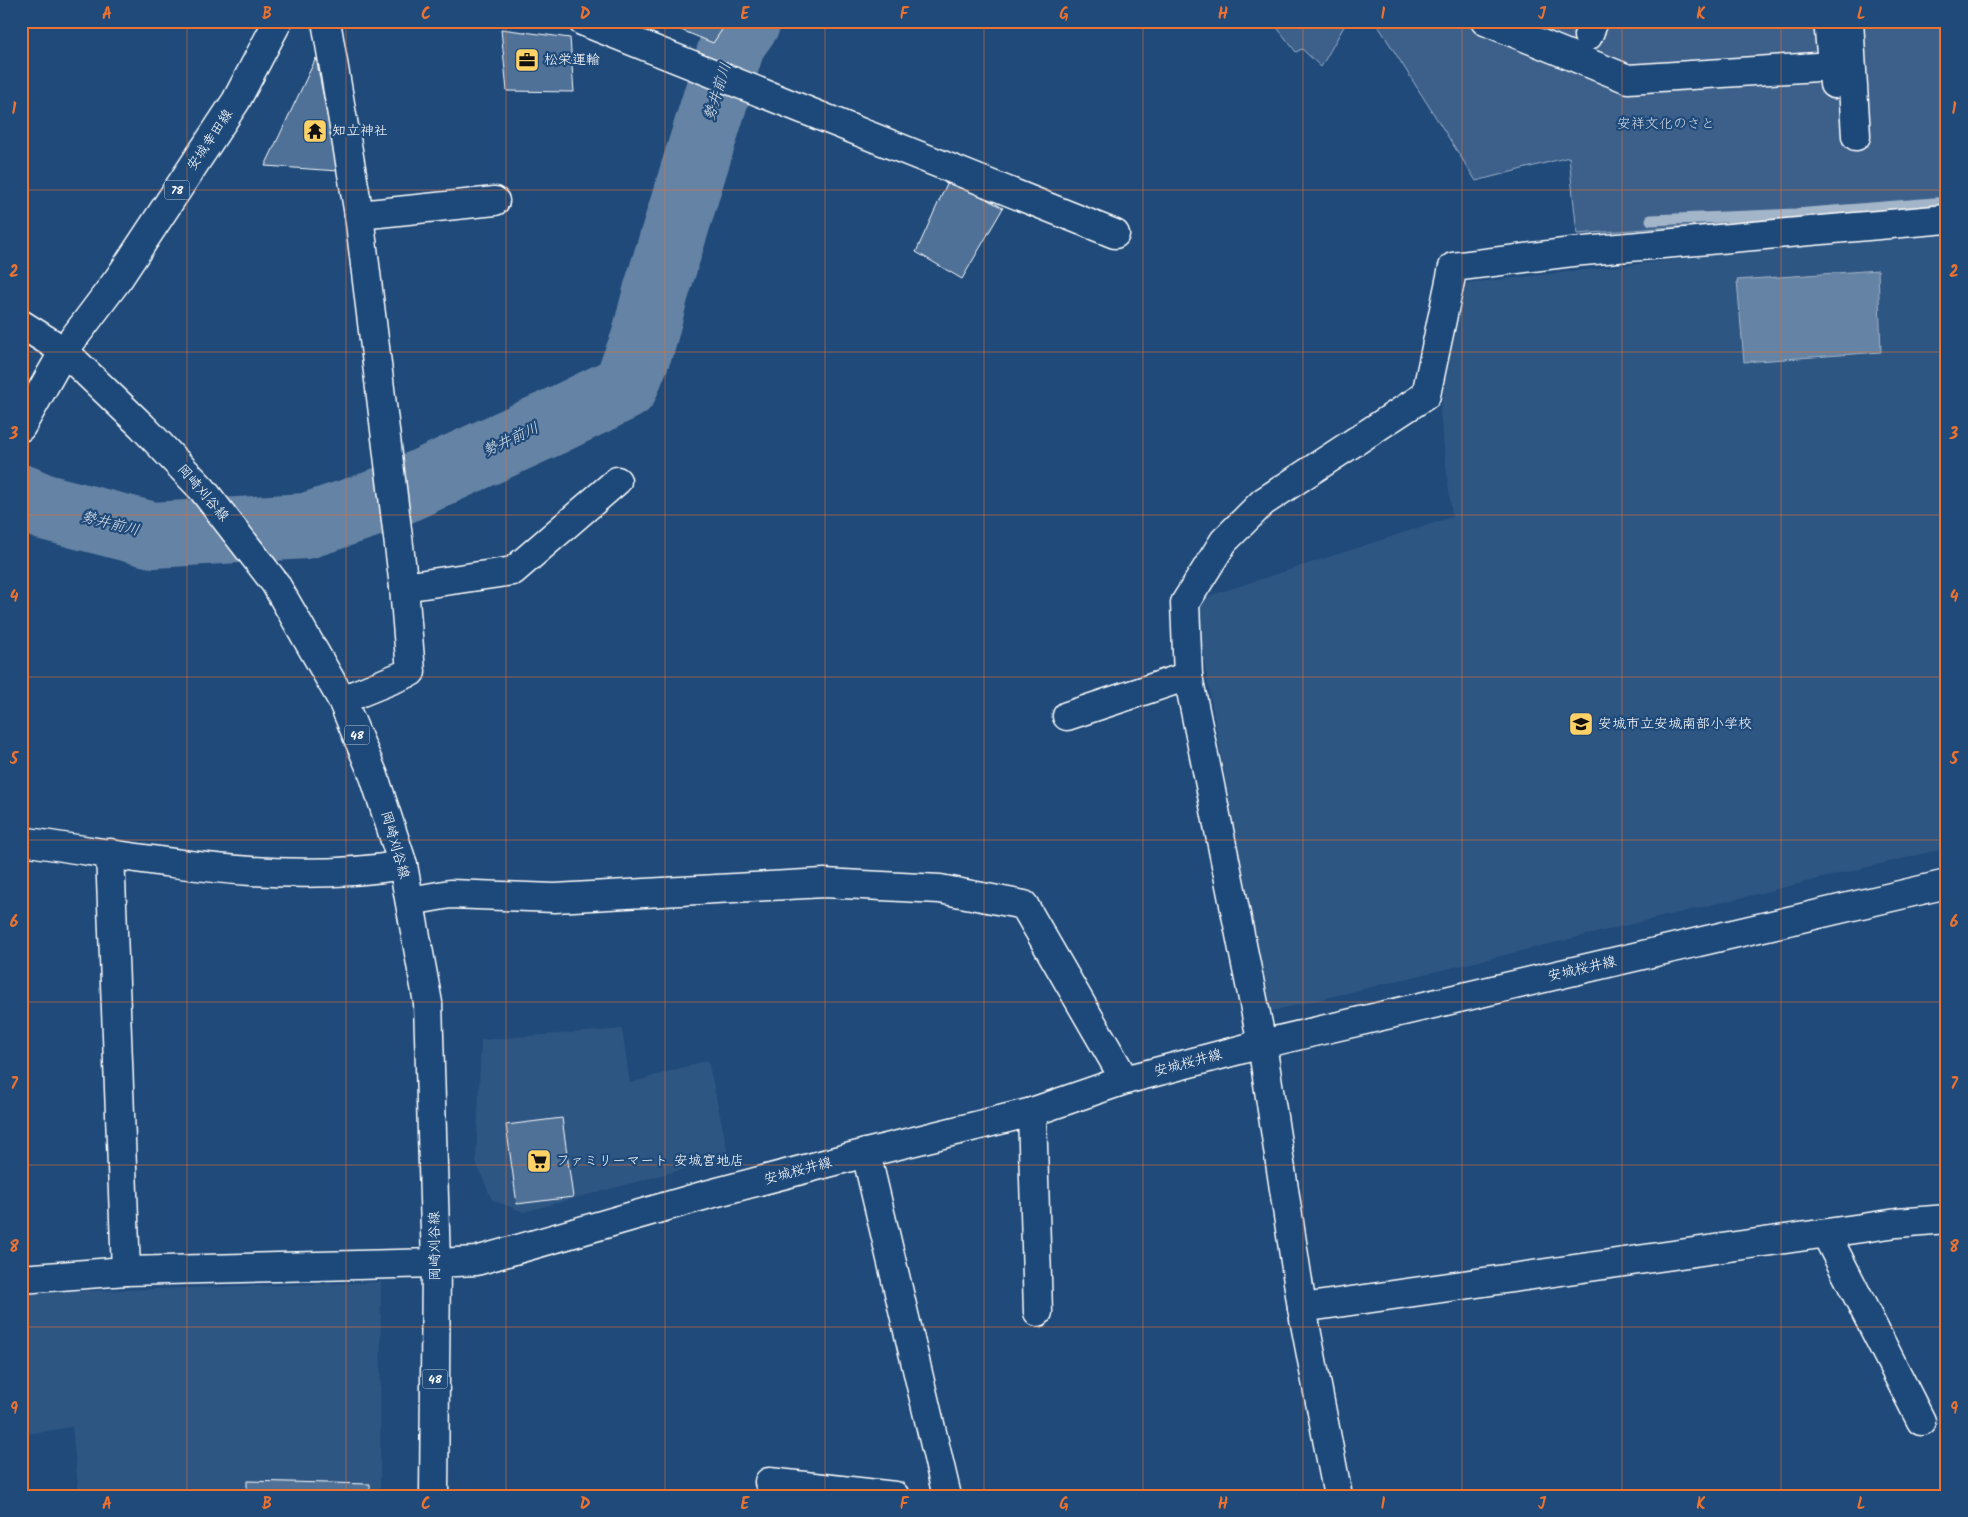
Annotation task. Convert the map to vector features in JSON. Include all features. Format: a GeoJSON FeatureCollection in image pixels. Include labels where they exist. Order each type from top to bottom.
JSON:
{"type":"FeatureCollection","features":[{"type":"Feature","properties":{"kind":"street","name":"安城幸田線"},"geometry":{"type":"LineString","coordinates":[[21,427],[64,352],[119,278],[236,101],[278,21]]}},
{"type":"Feature","properties":{"kind":"street"},"geometry":{"type":"LineString","coordinates":[[326,21],[359,214],[404,587],[411,672],[342,700]]}},
{"type":"Feature","properties":{"kind":"street"},"geometry":{"type":"LineString","coordinates":[[582,21],[1115,234]]}},
{"type":"Feature","properties":{"kind":"street"},"geometry":{"type":"LineString","coordinates":[[1485,21],[1628,79],[1832,66]]}},
{"type":"Feature","properties":{"kind":"street"},"geometry":{"type":"LineString","coordinates":[[1828,21],[1835,100]]}},
{"type":"Feature","properties":{"kind":"street"},"geometry":{"type":"LineString","coordinates":[[1849,21],[1856,136]]}},
{"type":"Feature","properties":{"kind":"street"},"geometry":{"type":"LineString","coordinates":[[359,214],[495,201]]}},
{"type":"Feature","properties":{"kind":"street"},"geometry":{"type":"LineString","coordinates":[[1338,1496],[1302,1308],[1262,1044],[1188,676],[1184,603],[1224,541],[1263,502],[1426,395],[1453,267],[1572,252],[1947,219]]}},
{"type":"Feature","properties":{"kind":"street","name":"岡崎刈谷線"},"geometry":{"type":"LineString","coordinates":[[21,324],[64,352],[142,426],[203,490],[275,582],[342,700],[374,776],[403,865],[428,1003],[436,1263],[434,1496]]}},
{"type":"Feature","properties":{"kind":"street"},"geometry":{"type":"LineString","coordinates":[[404,587],[513,571],[617,480]]}},
{"type":"Feature","properties":{"kind":"street"},"geometry":{"type":"LineString","coordinates":[[1067,716],[1188,676]]}},
{"type":"Feature","properties":{"kind":"street"},"geometry":{"type":"LineString","coordinates":[[21,840],[192,866],[293,874],[365,872],[403,865]]}},
{"type":"Feature","properties":{"kind":"street"},"geometry":{"type":"LineString","coordinates":[[110,853],[126,1271]]}},
{"type":"Feature","properties":{"kind":"street"},"geometry":{"type":"LineString","coordinates":[[410,901],[450,894],[555,898],[824,883],[940,889],[1024,905],[1125,1080]]}},
{"type":"Feature","properties":{"kind":"street","name":"安城桜井線"},"geometry":{"type":"LineString","coordinates":[[21,1279],[126,1271],[476,1261],[706,1195],[1032,1112],[1125,1080],[1262,1044],[1947,884]]}},
{"type":"Feature","properties":{"kind":"street"},"geometry":{"type":"LineString","coordinates":[[1032,1112],[1038,1312]]}},
{"type":"Feature","properties":{"kind":"street"},"geometry":{"type":"LineString","coordinates":[[866,1153],[947,1496]]}},
{"type":"Feature","properties":{"kind":"street"},"geometry":{"type":"LineString","coordinates":[[1302,1308],[1897,1223],[1947,1219]]}},
{"type":"Feature","properties":{"kind":"street"},"geometry":{"type":"LineString","coordinates":[[1826,1234],[1921,1421]]}},
{"type":"Feature","properties":{"kind":"street"},"geometry":{"type":"LineString","coordinates":[[769,1482],[895,1496]]}},
{"type":"Feature","properties":{"kind":"shaded area","name":"安城市立安城南部小学校"},"geometry":{"type":"Polygon","coordinates":[[[1947,229],[1947,848],[1268,1012],[1193,601],[1452,517],[1440,413],[1461,284],[1947,229]]]}},
{"type":"Feature","properties":{"kind":"shaded area"},"geometry":{"type":"Polygon","coordinates":[[[1878,270],[1881,352],[1744,362],[1737,280],[1878,270]]]}},
{"type":"Feature","properties":{"kind":"shaded area"},"geometry":{"type":"Polygon","coordinates":[[[622,1029],[630,1083],[708,1060],[729,1157],[524,1212],[492,1200],[476,1162],[481,1040],[622,1029]]]}},
{"type":"Feature","properties":{"kind":"shaded area"},"geometry":{"type":"Polygon","coordinates":[[[381,1282],[380,1496],[79,1496],[72,1427],[21,1435],[21,1293],[381,1282]]]}},
{"type":"Feature","properties":{"kind":"green space"},"geometry":{"type":"Polygon","coordinates":[[[1272,21],[1347,21],[1321,67],[1302,49],[1296,52],[1272,21]]]}},
{"type":"Feature","properties":{"kind":"green space","name":"安祥文化のさと"},"geometry":{"type":"Polygon","coordinates":[[[1375,21],[1947,21],[1947,207],[1577,234],[1569,157],[1476,181],[1375,21]]]}},
{"type":"Feature","properties":{"kind":"building"},"geometry":{"type":"Polygon","coordinates":[[[659,21],[728,21],[713,43],[659,21]]]}},
{"type":"Feature","properties":{"kind":"building"},"geometry":{"type":"Polygon","coordinates":[[[501,29],[570,38],[574,92],[507,91],[501,29]]]}},
{"type":"Feature","properties":{"kind":"building"},"geometry":{"type":"Polygon","coordinates":[[[316,58],[338,171],[265,166],[316,58]]]}},
{"type":"Feature","properties":{"kind":"building"},"geometry":{"type":"Polygon","coordinates":[[[949,179],[1003,208],[962,279],[916,252],[949,179]]]}},
{"type":"Feature","properties":{"kind":"building","name":"ファミリーマート 安城宮地店"},"geometry":{"type":"Polygon","coordinates":[[[562,1118],[573,1197],[517,1204],[506,1125],[562,1118]]]}},
{"type":"Feature","properties":{"kind":"building"},"geometry":{"type":"Polygon","coordinates":[[[247,1481],[370,1484],[370,1496],[247,1496],[247,1481]]]}},
{"type":"Feature","properties":{"kind":"waterway","name":"勢井前川"},"geometry":{"type":"LineString","coordinates":[[21,497],[44,507],[153,535],[306,526],[376,503],[625,387],[643,342],[656,292],[733,42],[748,21]]}},
{"type":"Feature","properties":{"kind":"waterway"},"geometry":{"type":"LineString","coordinates":[[1651,220],[1796,214],[1947,202]]}},
{"type":"Feature","properties":{"kind":"place","name":"松栄運輸"},"geometry":{"type":"Point","coordinates":[527,60]}},
{"type":"Feature","properties":{"kind":"place","name":"知立神社"},"geometry":{"type":"Point","coordinates":[315,131]}},
{"type":"Feature","properties":{"kind":"place","name":"安城市立安城南部小学校"},"geometry":{"type":"Point","coordinates":[1581,724]}},
{"type":"Feature","properties":{"kind":"place","name":"ファミリーマート 安城宮地店"},"geometry":{"type":"Point","coordinates":[539,1161]}}]}
